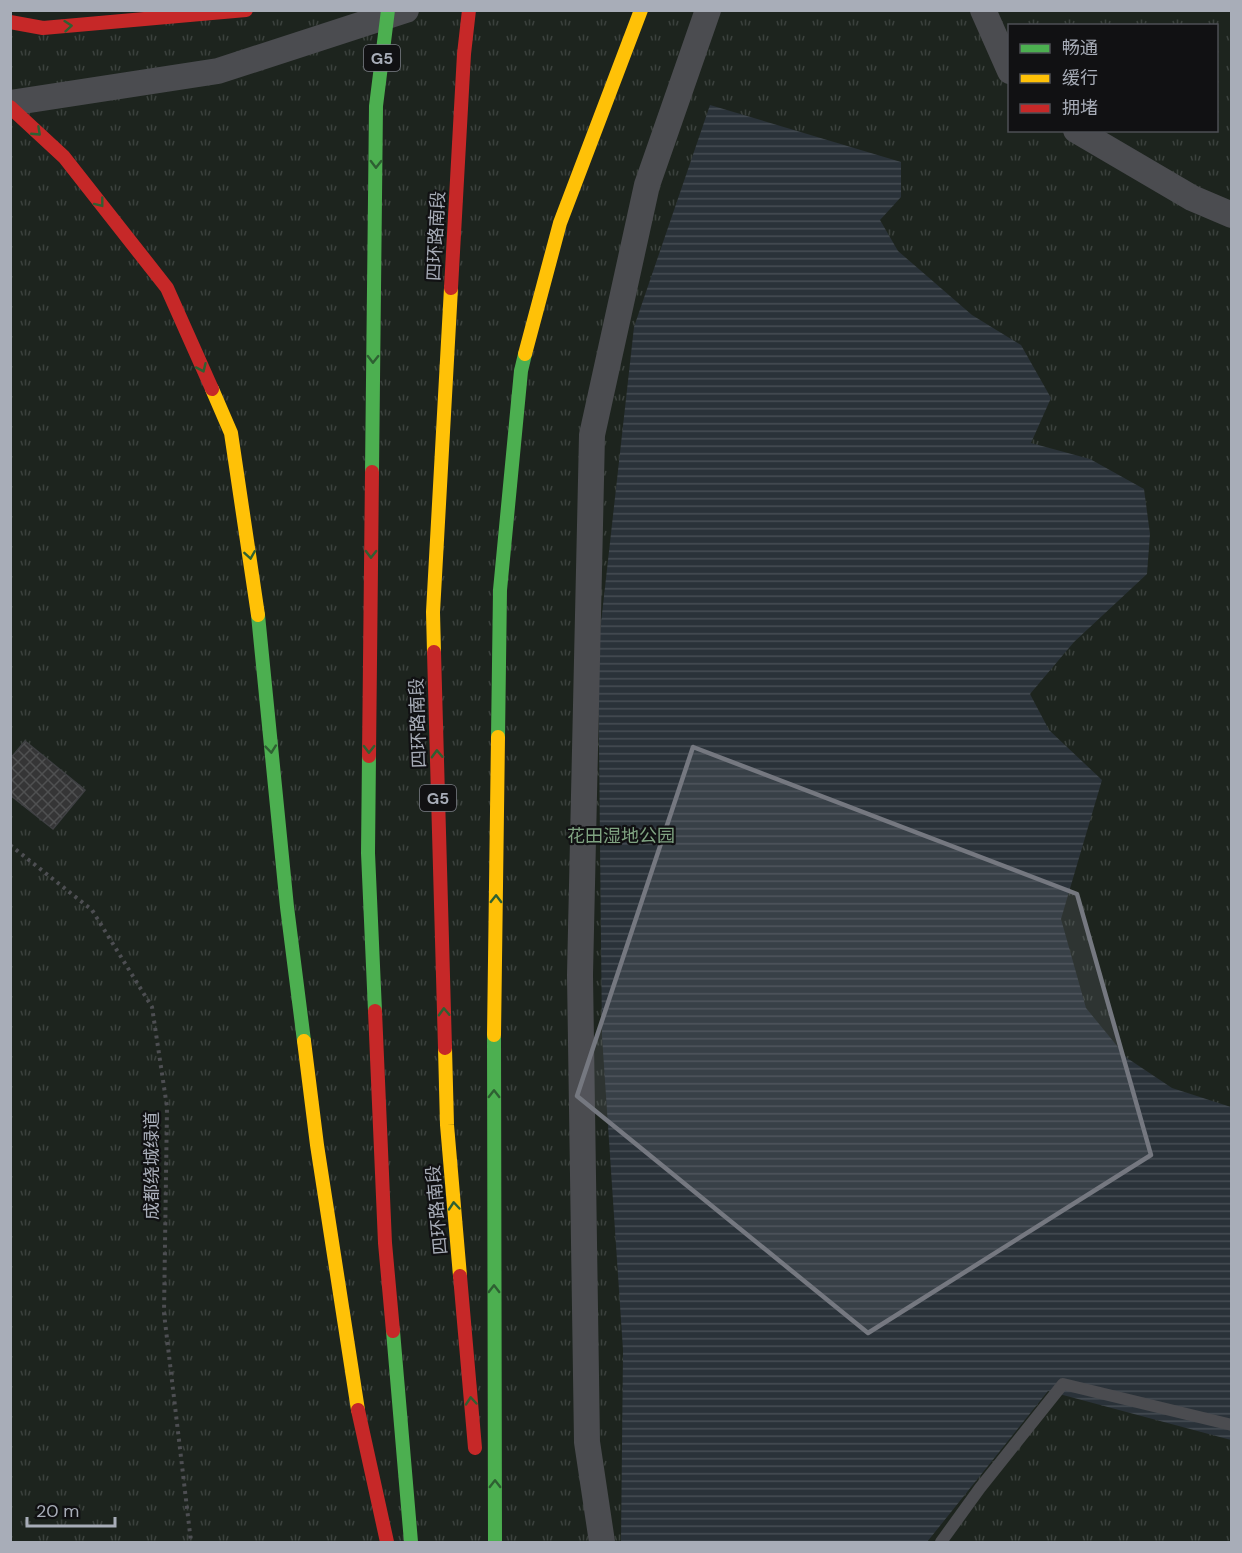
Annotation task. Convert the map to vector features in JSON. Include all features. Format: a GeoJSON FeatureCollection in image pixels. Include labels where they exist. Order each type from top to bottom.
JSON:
{"type":"FeatureCollection","features":[{"type":"Feature","properties":{"kind":"highway"},"geometry":{"type":"LineString","coordinates":[[10,22],[43,28],[246,10]]}},
{"type":"Feature","properties":{"kind":"highway","name":"G5"},"geometry":{"type":"LineString","coordinates":[[388,10],[376,106],[368,853],[385,1243],[411,1542]]}},
{"type":"Feature","properties":{"kind":"highway","name":"四环路南段"},"geometry":{"type":"LineString","coordinates":[[469,10],[464,54],[433,612],[447,1125],[476,1459]]}},
{"type":"Feature","properties":{"kind":"highway"},"geometry":{"type":"LineString","coordinates":[[495,1542],[494,1046],[500,590],[521,371],[560,223],[641,10]]}},
{"type":"Feature","properties":{"kind":"highway"},"geometry":{"type":"LineString","coordinates":[[10,105],[64,157],[166,288],[231,433],[256,595],[287,907],[317,1144],[361,1427],[387,1542]]}},
{"type":"Feature","properties":{"kind":"highway"},"geometry":{"type":"LineString","coordinates":[[482,1519],[484,1542]]}},
{"type":"Feature","properties":{"kind":"street"},"geometry":{"type":"LineString","coordinates":[[10,105],[218,71],[406,10]]}},
{"type":"Feature","properties":{"kind":"street"},"geometry":{"type":"LineString","coordinates":[[602,1542],[587,1443],[580,975],[592,435],[647,184],[708,10]]}},
{"type":"Feature","properties":{"kind":"street"},"geometry":{"type":"LineString","coordinates":[[983,10],[1008,66]]}},
{"type":"Feature","properties":{"kind":"street"},"geometry":{"type":"LineString","coordinates":[[1079,132],[1192,198],[1232,215]]}},
{"type":"Feature","properties":{"kind":"lane"},"geometry":{"type":"LineString","coordinates":[[941,1542],[980,1488],[1063,1384],[1232,1425]]}},
{"type":"Feature","properties":{"kind":"path","name":"成都绕城绿道"},"geometry":{"type":"LineString","coordinates":[[10,845],[92,910],[152,1008],[167,1107],[164,1313],[191,1542]]}},
{"type":"Feature","properties":{"kind":"highlighted area"},"geometry":{"type":"Polygon","coordinates":[[[693,747],[1077,894],[1151,1155],[868,1333],[577,1096],[693,747]]]}},
{"type":"Feature","properties":{"kind":"green space","name":"花田湿地公园"},"geometry":{"type":"Polygon","coordinates":[[[11,11],[1231,11],[1231,1542],[11,1542],[11,11]]]}},
{"type":"Feature","properties":{"kind":"shaded area"},"geometry":{"type":"Polygon","coordinates":[[[710,105],[901,162],[901,197],[880,220],[898,251],[972,315],[1021,345],[1051,398],[1031,443],[1090,459],[1144,489],[1150,534],[1147,574],[1074,642],[1030,694],[1049,730],[1102,780],[1061,919],[1086,1008],[1127,1058],[1172,1088],[1231,1107],[1231,1440],[1048,1391],[927,1542],[621,1542],[623,1350],[602,1036],[598,650],[634,327],[710,105]]]}},
{"type":"Feature","properties":{"kind":"building"},"geometry":{"type":"Polygon","coordinates":[[[25,741],[85,790],[53,829],[10,795],[10,759],[25,741]]]}},
{"type":"Feature","properties":{"kind":"traffic: fast"},"geometry":{"type":"LineString","coordinates":[[372,472],[376,106],[388,10]]}},
{"type":"Feature","properties":{"kind":"traffic: fast"},"geometry":{"type":"LineString","coordinates":[[498,737],[500,590],[521,371],[525,354]]}},
{"type":"Feature","properties":{"kind":"traffic: fast"},"geometry":{"type":"LineString","coordinates":[[258,615],[287,907],[304,1041]]}},
{"type":"Feature","properties":{"kind":"traffic: fast"},"geometry":{"type":"LineString","coordinates":[[369,756],[368,853],[375,1011]]}},
{"type":"Feature","properties":{"kind":"traffic: fast"},"geometry":{"type":"LineString","coordinates":[[494,1035],[495,1542]]}},
{"type":"Feature","properties":{"kind":"traffic: fast"},"geometry":{"type":"LineString","coordinates":[[393,1331],[411,1542]]}},
{"type":"Feature","properties":{"kind":"traffic: slow"},"geometry":{"type":"LineString","coordinates":[[525,354],[560,223],[641,10]]}},
{"type":"Feature","properties":{"kind":"traffic: slow"},"geometry":{"type":"LineString","coordinates":[[434,652],[433,612],[451,288]]}},
{"type":"Feature","properties":{"kind":"traffic: slow"},"geometry":{"type":"LineString","coordinates":[[212,389],[231,433],[258,615]]}},
{"type":"Feature","properties":{"kind":"traffic: slow"},"geometry":{"type":"LineString","coordinates":[[494,1035],[498,737]]}},
{"type":"Feature","properties":{"kind":"traffic: slow"},"geometry":{"type":"LineString","coordinates":[[304,1041],[317,1145],[358,1410]]}},
{"type":"Feature","properties":{"kind":"traffic: slow"},"geometry":{"type":"LineString","coordinates":[[445,1048],[447,1125],[460,1276]]}},
{"type":"Feature","properties":{"kind":"traffic: jam"},"geometry":{"type":"LineString","coordinates":[[10,22],[43,28],[246,10]]}},
{"type":"Feature","properties":{"kind":"traffic: jam"},"geometry":{"type":"LineString","coordinates":[[451,288],[464,54],[469,10]]}},
{"type":"Feature","properties":{"kind":"traffic: jam"},"geometry":{"type":"LineString","coordinates":[[10,107],[64,157],[167,288],[212,389]]}},
{"type":"Feature","properties":{"kind":"traffic: jam"},"geometry":{"type":"LineString","coordinates":[[369,756],[372,472]]}},
{"type":"Feature","properties":{"kind":"traffic: jam"},"geometry":{"type":"LineString","coordinates":[[434,652],[445,1048]]}},
{"type":"Feature","properties":{"kind":"traffic: jam"},"geometry":{"type":"LineString","coordinates":[[375,1011],[385,1243],[393,1331]]}},
{"type":"Feature","properties":{"kind":"traffic: jam"},"geometry":{"type":"LineString","coordinates":[[460,1276],[475,1448]]}},
{"type":"Feature","properties":{"kind":"traffic: jam"},"geometry":{"type":"LineString","coordinates":[[358,1410],[387,1542]]}}]}
